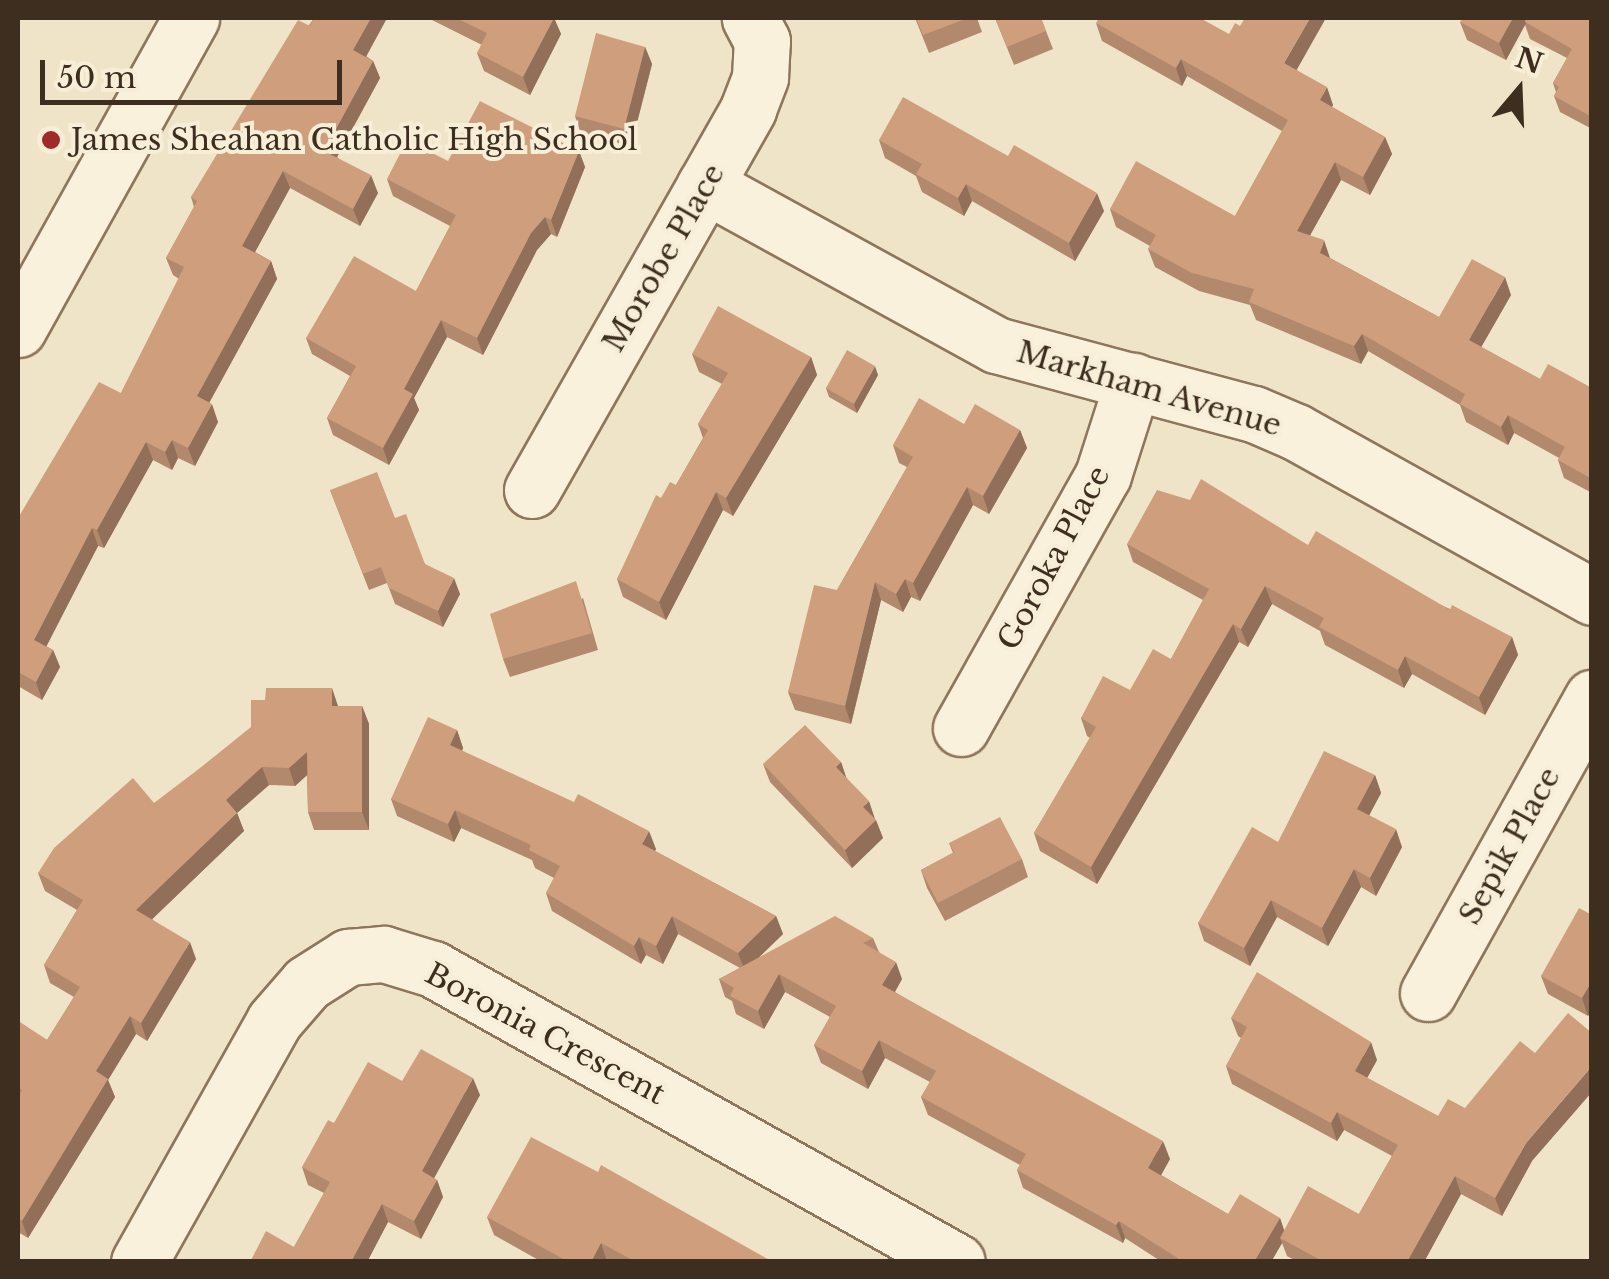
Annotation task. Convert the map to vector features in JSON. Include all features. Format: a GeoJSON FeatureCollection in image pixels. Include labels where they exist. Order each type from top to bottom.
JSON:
{"type":"FeatureCollection","features":[{"type":"Feature","properties":{"kind":"street"},"geometry":{"type":"LineString","coordinates":[[18,329],[191,18]]}},
{"type":"Feature","properties":{"kind":"street","name":"Morobe Place"},"geometry":{"type":"LineString","coordinates":[[532,490],[706,186],[760,77],[762,41],[750,18]]}},
{"type":"Feature","properties":{"kind":"street","name":"Markham Avenue"},"geometry":{"type":"LineString","coordinates":[[706,186],[960,329],[1296,432],[1592,596]]}},
{"type":"Feature","properties":{"kind":"street","name":"Goroka Place"},"geometry":{"type":"LineString","coordinates":[[961,728],[1102,475],[1133,381]]}},
{"type":"Feature","properties":{"kind":"street","name":"Sepik Place"},"geometry":{"type":"LineString","coordinates":[[1428,994],[1592,698]]}},
{"type":"Feature","properties":{"kind":"street","name":"Boronia Crescent"},"geometry":{"type":"LineString","coordinates":[[139,1262],[274,1022],[307,982],[334,966],[384,954],[433,969],[957,1262]]}},
{"type":"Feature","properties":{"kind":"building"},"geometry":{"type":"Polygon","coordinates":[[[314,18],[371,18],[353,50],[373,61],[324,151],[371,175],[353,209],[283,171],[242,246],[271,261],[197,396],[212,404],[188,448],[172,440],[165,452],[146,442],[97,530],[92,528],[34,640],[53,650],[36,682],[18,672],[18,518],[99,382],[121,393],[184,267],[166,258],[197,201],[191,197],[298,20],[310,26],[314,18]]]}},
{"type":"Feature","properties":{"kind":"building"},"geometry":{"type":"Polygon","coordinates":[[[456,18],[554,18],[523,77],[477,53],[487,33],[456,18]]]}},
{"type":"Feature","properties":{"kind":"building"},"geometry":{"type":"Polygon","coordinates":[[[916,18],[968,18],[923,35],[916,18]]]}},
{"type":"Feature","properties":{"kind":"building"},"geometry":{"type":"Polygon","coordinates":[[[995,18],[1041,18],[1046,31],[1007,47],[995,18]]]}},
{"type":"Feature","properties":{"kind":"building"},"geometry":{"type":"Polygon","coordinates":[[[1099,18],[1200,18],[1229,34],[1235,23],[1240,26],[1245,18],[1310,18],[1284,63],[1327,87],[1320,100],[1385,137],[1363,177],[1335,162],[1297,231],[1324,240],[1320,253],[1439,317],[1472,259],[1505,277],[1469,340],[1540,379],[1548,364],[1592,388],[1592,479],[1558,460],[1565,447],[1508,415],[1501,427],[1460,404],[1465,394],[1362,334],[1354,346],[1249,302],[1254,289],[1192,273],[1148,249],[1156,235],[1110,209],[1136,161],[1235,216],[1288,120],[1181,59],[1176,68],[1096,23],[1099,18]]]}},
{"type":"Feature","properties":{"kind":"building"},"geometry":{"type":"Polygon","coordinates":[[[1463,18],[1513,18],[1499,43],[1460,22],[1463,18]]]}},
{"type":"Feature","properties":{"kind":"building"},"geometry":{"type":"Polygon","coordinates":[[[1527,18],[1592,18],[1592,117],[1554,96],[1559,87],[1553,83],[1572,49],[1525,22],[1527,18]]]}},
{"type":"Feature","properties":{"kind":"building"},"geometry":{"type":"Polygon","coordinates":[[[596,33],[645,47],[624,129],[575,116],[596,33]]]}},
{"type":"Feature","properties":{"kind":"building"},"geometry":{"type":"Polygon","coordinates":[[[903,97],[1008,156],[1014,145],[1097,193],[1069,243],[966,184],[958,198],[916,174],[922,164],[879,140],[903,97]]]}},
{"type":"Feature","properties":{"kind":"building"},"geometry":{"type":"Polygon","coordinates":[[[480,101],[579,151],[551,220],[545,217],[531,233],[477,338],[441,320],[404,389],[413,394],[383,448],[327,418],[356,366],[306,338],[354,256],[416,291],[456,215],[387,179],[407,140],[448,161],[480,101]]]}},
{"type":"Feature","properties":{"kind":"building"},"geometry":{"type":"Polygon","coordinates":[[[718,306],[811,357],[726,498],[716,492],[659,602],[617,579],[656,495],[661,498],[670,482],[676,485],[708,430],[698,424],[728,373],[692,354],[718,306]]]}},
{"type":"Feature","properties":{"kind":"building"},"geometry":{"type":"Polygon","coordinates":[[[847,350],[875,366],[854,404],[826,388],[847,350]]]}},
{"type":"Feature","properties":{"kind":"building"},"geometry":{"type":"Polygon","coordinates":[[[919,398],[964,424],[975,404],[1020,430],[983,496],[967,487],[913,583],[905,579],[896,594],[875,582],[845,706],[788,692],[814,585],[837,590],[913,457],[893,445],[919,398]]]}},
{"type":"Feature","properties":{"kind":"building"},"geometry":{"type":"Polygon","coordinates":[[[377,472],[395,518],[406,514],[425,564],[454,578],[438,611],[389,588],[381,567],[363,574],[330,490],[377,472]]]}},
{"type":"Feature","properties":{"kind":"building"},"geometry":{"type":"Polygon","coordinates":[[[1201,479],[1308,545],[1316,531],[1450,610],[1452,605],[1512,637],[1479,697],[1405,656],[1398,670],[1319,627],[1324,618],[1265,586],[1241,629],[1233,624],[1091,867],[1034,833],[1096,727],[1081,718],[1103,676],[1130,690],[1153,649],[1171,659],[1209,589],[1127,544],[1157,490],[1190,500],[1201,479]]]}},
{"type":"Feature","properties":{"kind":"building"},"geometry":{"type":"Polygon","coordinates":[[[576,581],[592,633],[503,659],[490,614],[576,581]]]}},
{"type":"Feature","properties":{"kind":"building"},"geometry":{"type":"Polygon","coordinates":[[[266,688],[332,688],[332,706],[362,706],[362,812],[308,812],[307,752],[289,768],[262,767],[226,800],[237,813],[136,910],[190,942],[141,1023],[130,1016],[96,1071],[108,1079],[22,1221],[18,1218],[18,1097],[22,1090],[18,1087],[18,1021],[47,1040],[80,987],[44,965],[83,900],[38,873],[54,848],[133,778],[154,803],[251,727],[251,700],[265,700],[266,688]]]}},
{"type":"Feature","properties":{"kind":"building"},"geometry":{"type":"Polygon","coordinates":[[[428,717],[457,730],[450,745],[574,802],[578,794],[649,831],[642,844],[776,916],[738,953],[672,916],[656,946],[639,937],[634,946],[546,893],[560,866],[529,850],[531,845],[455,810],[448,824],[391,799],[428,717]]]}},
{"type":"Feature","properties":{"kind":"building"},"geometry":{"type":"Polygon","coordinates":[[[805,725],[841,762],[836,767],[869,801],[863,807],[876,820],[845,850],[763,764],[805,725]]]}},
{"type":"Feature","properties":{"kind":"building"},"geometry":{"type":"Polygon","coordinates":[[[1324,751],[1375,775],[1357,809],[1396,829],[1370,878],[1354,869],[1322,928],[1271,900],[1244,948],[1198,923],[1252,827],[1278,842],[1324,751]]]}},
{"type":"Feature","properties":{"kind":"building"},"geometry":{"type":"Polygon","coordinates":[[[1000,817],[1022,859],[938,903],[921,870],[954,852],[949,843],[1000,817]]]}},
{"type":"Feature","properties":{"kind":"building"},"geometry":{"type":"Polygon","coordinates":[[[1579,908],[1592,915],[1592,981],[1582,998],[1541,976],[1579,908]]]}},
{"type":"Feature","properties":{"kind":"building"},"geometry":{"type":"Polygon","coordinates":[[[835,916],[873,938],[863,943],[896,962],[882,985],[1163,1141],[1148,1168],[1228,1214],[1240,1194],[1280,1218],[1254,1262],[1184,1262],[1119,1221],[1116,1225],[1017,1170],[1026,1154],[921,1097],[936,1071],[879,1040],[862,1071],[814,1045],[836,1006],[779,974],[758,1011],[730,996],[734,988],[719,979],[835,916]]]}},
{"type":"Feature","properties":{"kind":"building"},"geometry":{"type":"Polygon","coordinates":[[[1257,972],[1371,1042],[1355,1071],[1438,1116],[1448,1099],[1465,1108],[1520,1041],[1535,1053],[1568,1013],[1592,1033],[1592,1066],[1526,1143],[1495,1198],[1455,1176],[1407,1262],[1324,1262],[1280,1238],[1308,1186],[1359,1214],[1398,1145],[1337,1112],[1331,1123],[1226,1066],[1247,1027],[1231,1018],[1257,972]]]}},
{"type":"Feature","properties":{"kind":"building"},"geometry":{"type":"Polygon","coordinates":[[[421,1049],[473,1078],[422,1171],[437,1180],[414,1221],[382,1204],[351,1262],[250,1262],[266,1231],[294,1247],[330,1182],[302,1167],[328,1120],[334,1123],[368,1062],[402,1081],[421,1049]]]}},
{"type":"Feature","properties":{"kind":"building"},"geometry":{"type":"Polygon","coordinates":[[[531,1137],[598,1172],[601,1165],[773,1262],[636,1262],[601,1243],[591,1262],[569,1262],[487,1217],[531,1137]]]}},
{"type":"Feature","properties":{"kind":"place","name":"James Sheahan Catholic High School"},"geometry":{"type":"Point","coordinates":[51,140]}}]}
